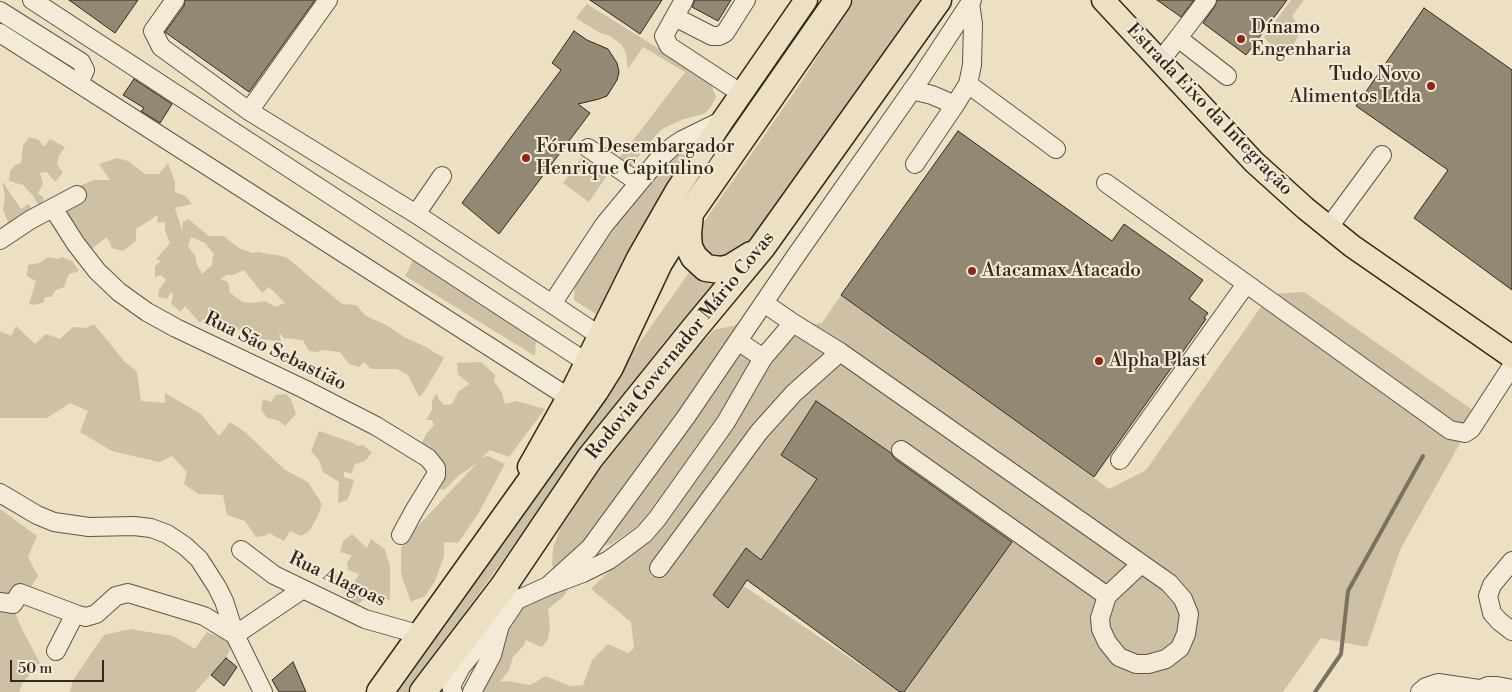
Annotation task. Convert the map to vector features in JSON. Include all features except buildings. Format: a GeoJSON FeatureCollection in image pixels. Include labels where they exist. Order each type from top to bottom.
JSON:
{"type":"FeatureCollection","features":[{"type":"Feature","properties":{"kind":"highway","name":"Rodovia Governador Mário Covas"},"geometry":{"type":"LineString","coordinates":[[380,692],[580,413],[610,367],[659,263],[690,213],[838,0]]}},
{"type":"Feature","properties":{"kind":"highway","name":"Rodovia Governador Mário Covas"},"geometry":{"type":"LineString","coordinates":[[423,692],[510,593],[590,458],[762,247],[938,0]]}},
{"type":"Feature","properties":{"kind":"highway"},"geometry":{"type":"LineString","coordinates":[[690,213],[689,247],[694,257],[706,268],[721,270],[730,268],[762,247]]}},
{"type":"Feature","properties":{"kind":"main road"},"geometry":{"type":"LineString","coordinates":[[502,522],[520,482],[566,402],[638,258],[677,190],[806,0]]}},
{"type":"Feature","properties":{"kind":"main road","name":"Estrada Eixo da Integração"},"geometry":{"type":"LineString","coordinates":[[1103,0],[1254,162],[1305,208],[1336,219],[1400,279],[1512,357]]}},
{"type":"Feature","properties":{"kind":"street"},"geometry":{"type":"LineString","coordinates":[[32,0],[586,362]]}},
{"type":"Feature","properties":{"kind":"street"},"geometry":{"type":"LineString","coordinates":[[175,0],[153,31],[161,47],[249,111],[416,214],[600,336]]}},
{"type":"Feature","properties":{"kind":"street"},"geometry":{"type":"LineString","coordinates":[[249,111],[328,0]]}},
{"type":"Feature","properties":{"kind":"street"},"geometry":{"type":"LineString","coordinates":[[684,0],[664,36],[669,46],[742,94]]}},
{"type":"Feature","properties":{"kind":"street"},"geometry":{"type":"LineString","coordinates":[[674,17],[712,36],[719,36],[725,33],[746,0]]}},
{"type":"Feature","properties":{"kind":"street"},"geometry":{"type":"LineString","coordinates":[[1160,61],[1207,0]]}},
{"type":"Feature","properties":{"kind":"street"},"geometry":{"type":"LineString","coordinates":[[915,164],[968,84],[972,65],[974,24],[971,1]]}},
{"type":"Feature","properties":{"kind":"street"},"geometry":{"type":"LineString","coordinates":[[548,586],[590,548],[686,417],[912,90],[971,1]]}},
{"type":"Feature","properties":{"kind":"street"},"geometry":{"type":"LineString","coordinates":[[0,11],[64,51],[83,66],[85,70],[80,83]]}},
{"type":"Feature","properties":{"kind":"street"},"geometry":{"type":"LineString","coordinates":[[0,34],[80,83],[566,402]]}},
{"type":"Feature","properties":{"kind":"street"},"geometry":{"type":"LineString","coordinates":[[0,34],[566,402]]}},
{"type":"Feature","properties":{"kind":"street"},"geometry":{"type":"LineString","coordinates":[[32,53],[40,37]]}},
{"type":"Feature","properties":{"kind":"street"},"geometry":{"type":"LineString","coordinates":[[1178,38],[1227,76]]}},
{"type":"Feature","properties":{"kind":"street"},"geometry":{"type":"LineString","coordinates":[[56,68],[64,51]]}},
{"type":"Feature","properties":{"kind":"street"},"geometry":{"type":"LineString","coordinates":[[968,84],[1056,149]]}},
{"type":"Feature","properties":{"kind":"street"},"geometry":{"type":"LineString","coordinates":[[912,90],[932,95],[955,106]]}},
{"type":"Feature","properties":{"kind":"street"},"geometry":{"type":"LineString","coordinates":[[552,304],[604,226],[635,186],[673,146],[723,120]]}},
{"type":"Feature","properties":{"kind":"street"},"geometry":{"type":"LineString","coordinates":[[586,152],[635,186]]}},
{"type":"Feature","properties":{"kind":"street"},"geometry":{"type":"LineString","coordinates":[[1336,219],[1382,155]]}},
{"type":"Feature","properties":{"kind":"street"},"geometry":{"type":"LineString","coordinates":[[416,214],[442,176]]}},
{"type":"Feature","properties":{"kind":"street"},"geometry":{"type":"LineString","coordinates":[[1106,183],[1450,430],[1464,433],[1471,429],[1512,366]]}},
{"type":"Feature","properties":{"kind":"street"},"geometry":{"type":"LineString","coordinates":[[0,240],[30,220],[77,195]]}},
{"type":"Feature","properties":{"kind":"street","name":"Rua São Sebastião"},"geometry":{"type":"LineString","coordinates":[[53,208],[76,244],[97,271],[118,292],[147,312],[376,426],[428,458],[436,468],[436,475],[401,535]]}},
{"type":"Feature","properties":{"kind":"street"},"geometry":{"type":"LineString","coordinates":[[1120,460],[1246,284]]}},
{"type":"Feature","properties":{"kind":"street"},"geometry":{"type":"LineString","coordinates":[[764,303],[840,352],[1140,565],[1169,583],[1178,592],[1187,607],[1188,624],[1186,634],[1180,648],[1173,655],[1166,660],[1148,664],[1136,664],[1119,657],[1106,642],[1101,629],[1100,618],[1106,596],[1140,565]]}},
{"type":"Feature","properties":{"kind":"street"},"geometry":{"type":"LineString","coordinates":[[472,692],[492,655],[510,593],[548,586],[583,573],[609,560],[644,534],[669,504],[726,422],[763,358],[793,323]]}},
{"type":"Feature","properties":{"kind":"street"},"geometry":{"type":"LineString","coordinates":[[738,341],[763,358]]}},
{"type":"Feature","properties":{"kind":"street"},"geometry":{"type":"LineString","coordinates":[[659,568],[759,432],[794,393],[840,352]]}},
{"type":"Feature","properties":{"kind":"street"},"geometry":{"type":"LineString","coordinates":[[901,450],[1106,596]]}},
{"type":"Feature","properties":{"kind":"street"},"geometry":{"type":"LineString","coordinates":[[0,493],[37,515],[62,524],[88,527],[134,526],[151,528],[167,534],[185,546],[210,573],[224,601],[235,635],[263,692]]}},
{"type":"Feature","properties":{"kind":"street","name":"Rua Alagoas"},"geometry":{"type":"LineString","coordinates":[[241,550],[274,575],[364,619],[421,635]]}},
{"type":"Feature","properties":{"kind":"street"},"geometry":{"type":"LineString","coordinates":[[1512,561],[1492,585],[1488,596],[1492,613],[1512,631]]}},
{"type":"Feature","properties":{"kind":"street"},"geometry":{"type":"LineString","coordinates":[[235,635],[303,589]]}},
{"type":"Feature","properties":{"kind":"street"},"geometry":{"type":"LineString","coordinates":[[0,602],[13,604],[20,593],[75,614],[91,616],[116,596],[128,593],[204,616],[235,635]]}},
{"type":"Feature","properties":{"kind":"street"},"geometry":{"type":"LineString","coordinates":[[56,650],[75,614]]}},
{"type":"Feature","properties":{"kind":"street"},"geometry":{"type":"LineString","coordinates":[[453,692],[451,686],[461,667],[492,630],[500,625]]}},
{"type":"Feature","properties":{"kind":"street"},"geometry":{"type":"LineString","coordinates":[[1420,692],[1426,687],[1438,683],[1476,690],[1488,686],[1512,689]]}},
{"type":"Feature","properties":{"kind":"shaded area"},"geometry":{"type":"Polygon","coordinates":[[[854,0],[927,0],[740,257],[717,257],[707,251],[697,232],[798,87],[854,0]]]}},
{"type":"Feature","properties":{"kind":"shaded area"},"geometry":{"type":"Polygon","coordinates":[[[1291,0],[1304,0],[1292,16],[1297,23],[1299,34],[1294,44],[1277,46],[1269,43],[1264,37],[1291,0]]]}},
{"type":"Feature","properties":{"kind":"shaded area"},"geometry":{"type":"Polygon","coordinates":[[[587,4],[709,80],[716,97],[704,114],[684,119],[662,129],[646,146],[629,170],[617,161],[687,70],[685,72],[643,47],[628,69],[626,53],[621,44],[576,18],[587,4]]]}},
{"type":"Feature","properties":{"kind":"shaded area"},"geometry":{"type":"Polygon","coordinates":[[[703,135],[679,171],[596,314],[574,300],[575,280],[660,160],[703,135]]]}},
{"type":"Feature","properties":{"kind":"shaded area"},"geometry":{"type":"Polygon","coordinates":[[[29,137],[39,140],[44,147],[50,139],[65,147],[59,156],[57,164],[63,173],[55,182],[47,172],[40,173],[43,184],[38,193],[44,198],[40,208],[33,196],[23,185],[9,181],[10,171],[15,165],[21,163],[23,146],[29,137]]]}},
{"type":"Feature","properties":{"kind":"shaded area"},"geometry":{"type":"Polygon","coordinates":[[[582,157],[606,177],[589,202],[563,183],[582,157]]]}},
{"type":"Feature","properties":{"kind":"shaded area"},"geometry":{"type":"Polygon","coordinates":[[[117,158],[128,161],[145,174],[159,174],[168,163],[175,183],[175,192],[185,196],[192,204],[175,208],[182,230],[183,222],[188,219],[209,236],[223,236],[239,248],[252,253],[258,252],[286,257],[342,304],[356,305],[366,316],[386,325],[444,358],[424,392],[419,397],[408,375],[397,369],[371,369],[364,362],[359,367],[349,364],[340,352],[309,351],[303,340],[284,338],[279,332],[281,342],[256,338],[228,324],[199,322],[185,306],[181,312],[171,304],[173,296],[171,292],[167,299],[158,297],[159,290],[166,280],[161,275],[155,277],[155,266],[161,261],[156,259],[170,243],[165,231],[165,222],[157,223],[158,215],[136,229],[136,241],[123,251],[112,248],[107,237],[90,250],[66,215],[70,206],[84,197],[80,186],[93,180],[110,180],[99,164],[117,158]],[[191,237],[188,246],[195,256],[202,274],[212,265],[213,255],[215,255],[205,243],[191,237]],[[244,270],[220,279],[228,282],[230,293],[243,302],[265,301],[275,307],[285,303],[269,287],[262,293],[244,270]]]}},
{"type":"Feature","properties":{"kind":"shaded area"},"geometry":{"type":"Polygon","coordinates":[[[2,181],[21,209],[28,204],[33,210],[15,227],[8,223],[3,209],[5,197],[2,181]]]}},
{"type":"Feature","properties":{"kind":"shaded area"},"geometry":{"type":"Polygon","coordinates":[[[419,248],[536,340],[535,356],[405,276],[419,248]]]}},
{"type":"Feature","properties":{"kind":"shaded area"},"geometry":{"type":"Polygon","coordinates":[[[48,257],[58,259],[62,257],[72,261],[79,271],[69,274],[64,287],[56,290],[51,297],[45,297],[44,302],[35,305],[29,304],[36,281],[27,276],[28,265],[39,263],[48,257]]]}},
{"type":"Feature","properties":{"kind":"shaded area"},"geometry":{"type":"Polygon","coordinates":[[[690,271],[699,280],[711,284],[727,282],[572,464],[408,692],[394,692],[690,271]]]}},
{"type":"Feature","properties":{"kind":"shaded area"},"geometry":{"type":"Polygon","coordinates":[[[1304,292],[1477,413],[1400,550],[1367,647],[1321,638],[1283,692],[904,692],[1016,536],[853,428],[816,401],[781,455],[817,479],[761,560],[747,549],[713,595],[728,608],[744,586],[900,692],[478,692],[513,619],[525,606],[559,581],[552,565],[553,548],[560,529],[594,477],[608,443],[714,330],[745,323],[560,582],[569,588],[563,597],[548,609],[550,626],[548,639],[542,647],[525,640],[525,644],[513,657],[509,670],[500,682],[508,681],[530,685],[546,676],[570,686],[583,685],[592,660],[608,644],[628,653],[634,648],[631,622],[591,589],[608,572],[616,559],[656,520],[794,326],[822,323],[841,295],[1109,489],[1146,470],[1270,294],[1304,292]]]}},
{"type":"Feature","properties":{"kind":"shaded area"},"geometry":{"type":"Polygon","coordinates":[[[94,324],[124,361],[137,372],[141,401],[165,403],[165,393],[201,414],[219,436],[230,422],[245,432],[285,470],[308,482],[322,504],[318,516],[309,531],[301,536],[290,531],[284,541],[269,533],[265,536],[256,537],[245,521],[227,515],[223,495],[198,494],[184,484],[187,472],[172,456],[159,462],[112,451],[80,432],[88,411],[70,403],[47,418],[0,418],[0,331],[11,336],[16,326],[35,344],[46,334],[60,339],[73,327],[86,328],[94,324]]]}},
{"type":"Feature","properties":{"kind":"shaded area"},"geometry":{"type":"Polygon","coordinates":[[[737,345],[757,350],[733,399],[647,519],[612,544],[592,548],[737,345]]]}},
{"type":"Feature","properties":{"kind":"shaded area"},"geometry":{"type":"Polygon","coordinates":[[[481,362],[495,375],[494,381],[502,393],[505,404],[516,401],[545,409],[509,457],[490,450],[482,458],[488,456],[505,464],[478,514],[458,543],[444,542],[444,556],[435,581],[425,596],[411,602],[401,574],[401,548],[415,529],[477,463],[458,476],[444,490],[436,488],[421,445],[426,434],[434,425],[432,420],[426,420],[432,410],[432,401],[437,393],[438,398],[444,405],[452,404],[458,392],[469,384],[458,374],[457,363],[481,362]]]}},
{"type":"Feature","properties":{"kind":"shaded area"},"geometry":{"type":"Polygon","coordinates":[[[286,394],[291,399],[296,414],[285,426],[278,420],[267,418],[261,409],[263,399],[271,402],[276,395],[286,394]]]}},
{"type":"Feature","properties":{"kind":"shaded area"},"geometry":{"type":"Polygon","coordinates":[[[319,431],[358,446],[363,445],[372,453],[365,461],[355,464],[351,474],[344,471],[344,477],[354,480],[347,500],[338,503],[339,482],[323,472],[319,460],[311,451],[319,431]]]}},
{"type":"Feature","properties":{"kind":"shaded area"},"geometry":{"type":"Polygon","coordinates":[[[0,509],[37,536],[28,557],[38,576],[14,611],[40,663],[23,682],[19,692],[0,692],[0,509]]]}},
{"type":"Feature","properties":{"kind":"shaded area"},"geometry":{"type":"Polygon","coordinates":[[[352,534],[367,548],[371,539],[385,549],[390,567],[390,600],[367,597],[358,604],[348,601],[348,595],[340,588],[340,584],[328,575],[330,568],[340,578],[354,583],[359,574],[348,570],[347,563],[352,555],[340,552],[343,541],[352,534]]]}},
{"type":"Feature","properties":{"kind":"shaded area"},"geometry":{"type":"Polygon","coordinates":[[[130,629],[173,636],[195,649],[207,632],[233,643],[226,658],[195,692],[69,692],[75,677],[104,635],[130,629]]]}},
{"type":"Feature","properties":{"kind":"waterway"},"geometry":{"type":"LineString","coordinates":[[1315,692],[1341,654],[1348,591],[1423,456]]}},
{"type":"Feature","properties":{"kind":"place","name":"Dínamo Engenharia"},"geometry":{"type":"Point","coordinates":[1241,39]}},
{"type":"Feature","properties":{"kind":"place","name":"Tudo Novo Alimentos Ltda"},"geometry":{"type":"Point","coordinates":[1431,86]}},
{"type":"Feature","properties":{"kind":"place","name":"Fórum Desembargador Henrique Capitulino"},"geometry":{"type":"Point","coordinates":[526,158]}},
{"type":"Feature","properties":{"kind":"place","name":"Atacamax Atacado"},"geometry":{"type":"Point","coordinates":[972,271]}},
{"type":"Feature","properties":{"kind":"place","name":"Alpha Plast"},"geometry":{"type":"Point","coordinates":[1099,361]}}]}
